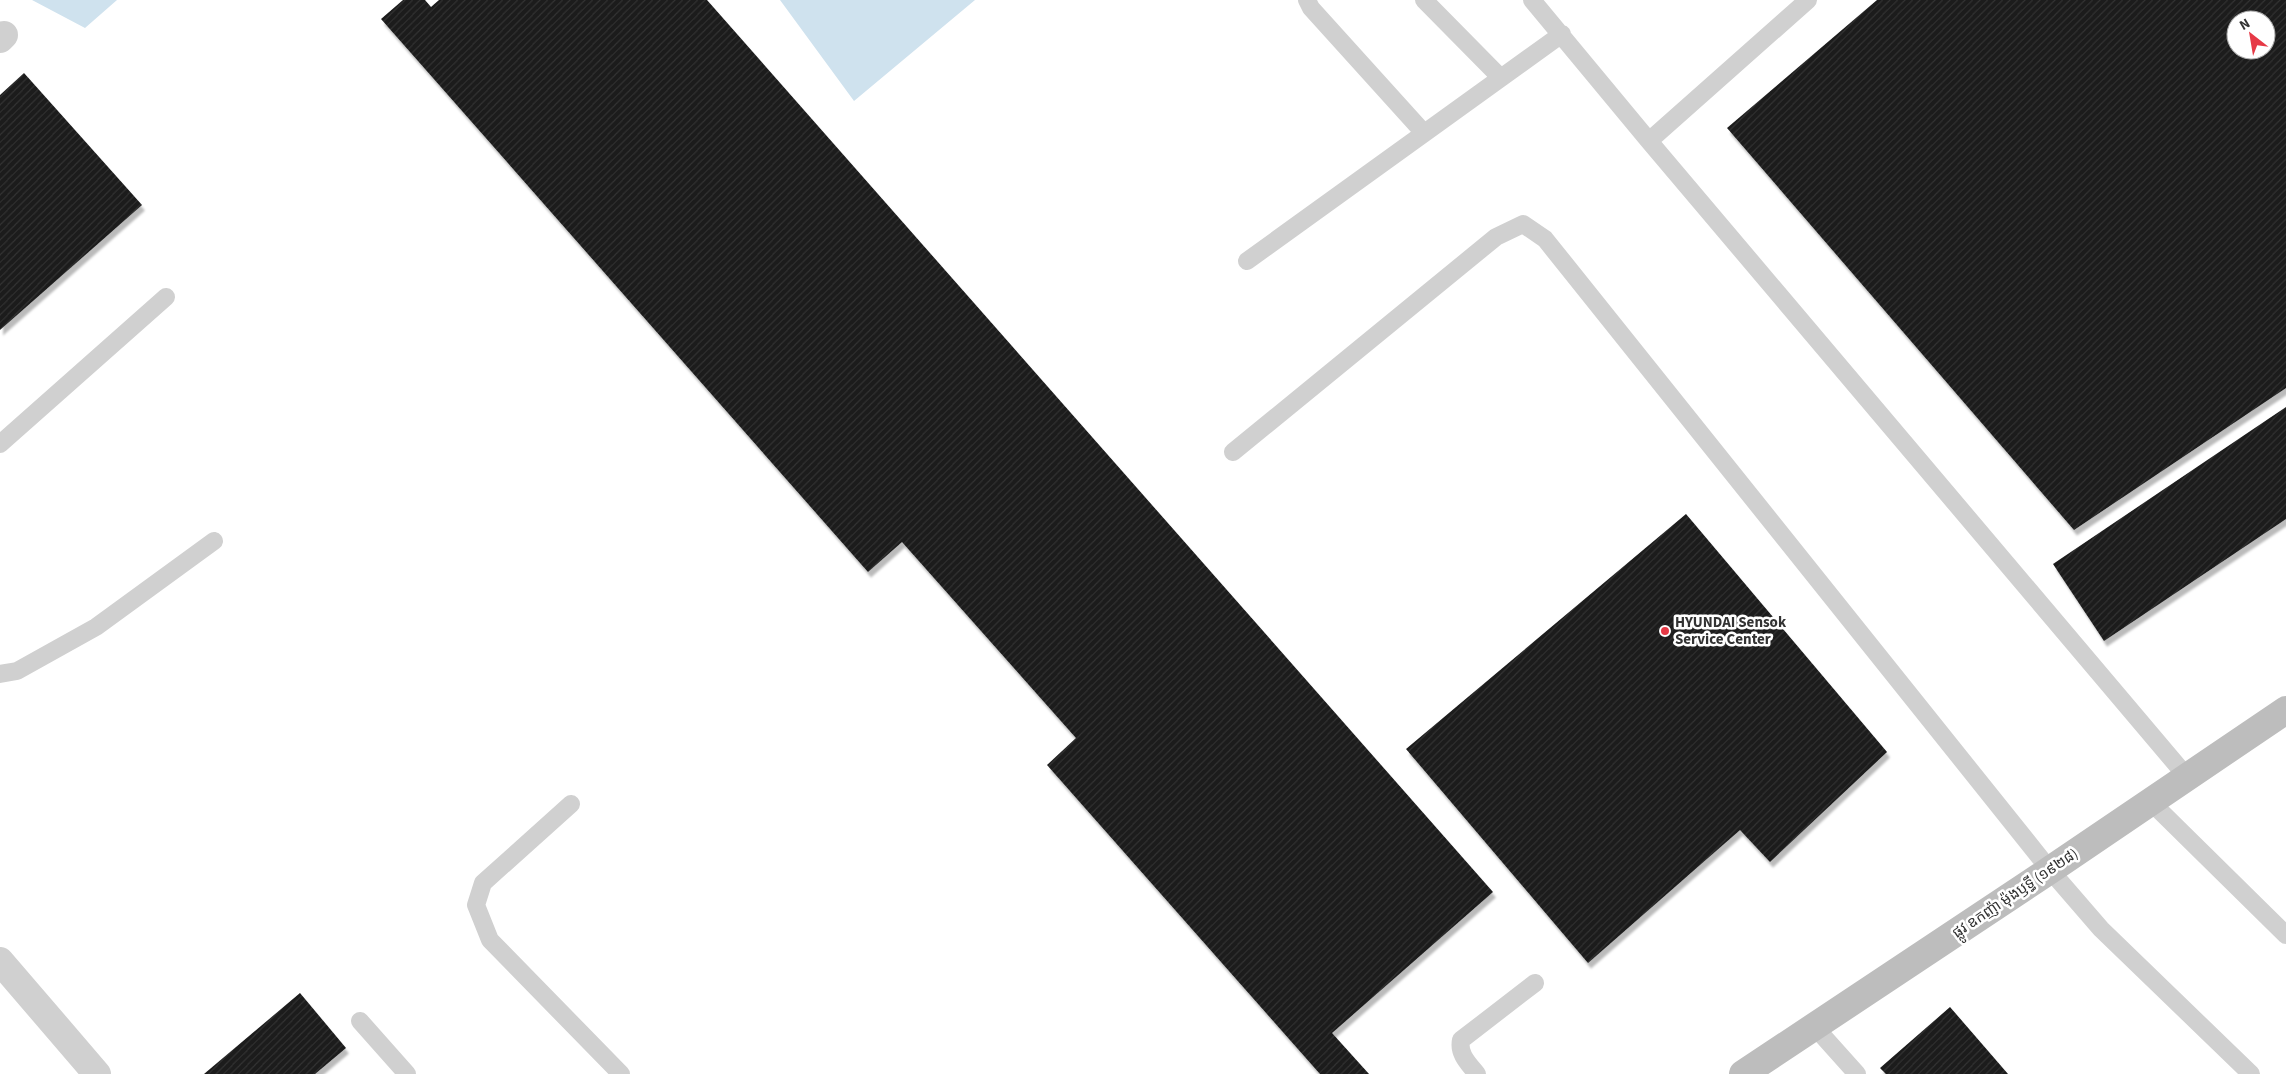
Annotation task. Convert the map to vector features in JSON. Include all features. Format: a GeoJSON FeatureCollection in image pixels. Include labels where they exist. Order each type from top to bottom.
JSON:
{"type":"FeatureCollection","features":[{"type":"Feature","properties":{"kind":"main road","name":"ផ្លូវ ឧកញ៉ា ម៉ុងឫទ្ធី (១៩២៨)"},"geometry":{"type":"LineString","coordinates":[[1743,1074],[2286,710]]}},
{"type":"Feature","properties":{"kind":"street"},"geometry":{"type":"LineString","coordinates":[[0,961],[97,1074]]}},
{"type":"Feature","properties":{"kind":"lane"},"geometry":{"type":"LineString","coordinates":[[1307,0],[1311,8],[1424,133]]}},
{"type":"Feature","properties":{"kind":"lane"},"geometry":{"type":"LineString","coordinates":[[1424,0],[1502,78]]}},
{"type":"Feature","properties":{"kind":"lane"},"geometry":{"type":"LineString","coordinates":[[1532,0],[2187,777]]}},
{"type":"Feature","properties":{"kind":"lane"},"geometry":{"type":"LineString","coordinates":[[1649,141],[1808,0]]}},
{"type":"Feature","properties":{"kind":"lane"},"geometry":{"type":"LineString","coordinates":[[1247,261],[1562,34]]}},
{"type":"Feature","properties":{"kind":"lane"},"geometry":{"type":"LineString","coordinates":[[1233,452],[1496,237],[1522,224],[1545,239],[2050,870],[2101,929],[2251,1074]]}},
{"type":"Feature","properties":{"kind":"lane"},"geometry":{"type":"LineString","coordinates":[[0,444],[166,297]]}},
{"type":"Feature","properties":{"kind":"lane"},"geometry":{"type":"LineString","coordinates":[[0,674],[17,671],[96,627],[214,541]]}},
{"type":"Feature","properties":{"kind":"lane"},"geometry":{"type":"LineString","coordinates":[[2150,802],[2286,935]]}},
{"type":"Feature","properties":{"kind":"lane"},"geometry":{"type":"LineString","coordinates":[[571,804],[483,883],[476,905],[490,940],[621,1074]]}},
{"type":"Feature","properties":{"kind":"lane"},"geometry":{"type":"LineString","coordinates":[[1477,1074],[1462,1054],[1461,1040],[1535,983]]}},
{"type":"Feature","properties":{"kind":"lane"},"geometry":{"type":"LineString","coordinates":[[360,1021],[407,1074]]}},
{"type":"Feature","properties":{"kind":"lane"},"geometry":{"type":"LineString","coordinates":[[1814,1026],[1857,1074]]}},
{"type":"Feature","properties":{"kind":"water"},"geometry":{"type":"Polygon","coordinates":[[[32,0],[117,0],[85,28],[32,0]]]}},
{"type":"Feature","properties":{"kind":"water"},"geometry":{"type":"Polygon","coordinates":[[[780,0],[975,0],[854,101],[780,0]]]}},
{"type":"Feature","properties":{"kind":"building"},"geometry":{"type":"Polygon","coordinates":[[[403,0],[425,0],[431,7],[439,0],[707,0],[1493,892],[1332,1033],[1369,1074],[1320,1074],[1047,765],[1076,738],[902,542],[868,572],[381,19],[403,0]]]}},
{"type":"Feature","properties":{"kind":"building"},"geometry":{"type":"Polygon","coordinates":[[[1877,0],[2286,0],[2286,388],[2074,530],[1727,128],[1877,0]]]}},
{"type":"Feature","properties":{"kind":"building"},"geometry":{"type":"Polygon","coordinates":[[[24,73],[142,205],[0,330],[0,95],[24,73]]]}},
{"type":"Feature","properties":{"kind":"building"},"geometry":{"type":"Polygon","coordinates":[[[2286,407],[2286,519],[2104,641],[2053,564],[2286,407]]]}},
{"type":"Feature","properties":{"kind":"building","name":"HYUNDAI Sensok Service Center"},"geometry":{"type":"Polygon","coordinates":[[[1686,514],[1887,752],[1770,862],[1740,830],[1588,963],[1406,749],[1686,514]]]}},
{"type":"Feature","properties":{"kind":"building"},"geometry":{"type":"Polygon","coordinates":[[[300,993],[346,1048],[315,1074],[204,1074],[300,993]]]}},
{"type":"Feature","properties":{"kind":"building"},"geometry":{"type":"Polygon","coordinates":[[[1950,1007],[2008,1074],[1886,1074],[1880,1068],[1950,1007]]]}},
{"type":"Feature","properties":{"kind":"place","name":"HYUNDAI Sensok Service Center"},"geometry":{"type":"Point","coordinates":[1665,631]}}]}
